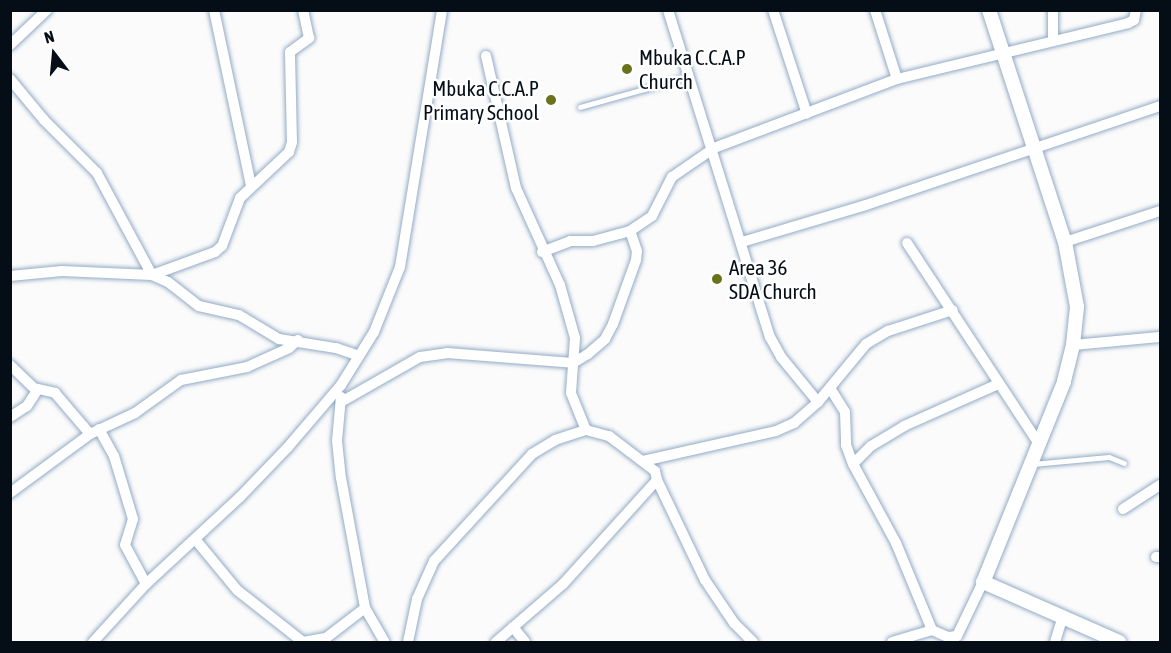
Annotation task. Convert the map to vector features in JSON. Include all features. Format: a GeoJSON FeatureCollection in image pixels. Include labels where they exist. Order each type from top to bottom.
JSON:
{"type":"FeatureCollection","features":[{"type":"Feature","properties":{"kind":"street"},"geometry":{"type":"LineString","coordinates":[[10,45],[47,10]]}},
{"type":"Feature","properties":{"kind":"street"},"geometry":{"type":"LineString","coordinates":[[10,276],[62,271],[152,275],[199,260],[222,246],[233,210],[251,185],[283,161],[292,142],[290,52],[309,38],[303,10]]}},
{"type":"Feature","properties":{"kind":"street"},"geometry":{"type":"LineString","coordinates":[[93,642],[146,584],[256,481],[341,385],[389,302],[400,267],[442,10]]}},
{"type":"Feature","properties":{"kind":"street"},"geometry":{"type":"LineString","coordinates":[[668,10],[714,148],[770,337],[781,357],[818,402]]}},
{"type":"Feature","properties":{"kind":"street"},"geometry":{"type":"LineString","coordinates":[[773,10],[807,114]]}},
{"type":"Feature","properties":{"kind":"street"},"geometry":{"type":"LineString","coordinates":[[875,10],[897,79]]}},
{"type":"Feature","properties":{"kind":"street"},"geometry":{"type":"LineString","coordinates":[[830,388],[845,412],[846,445],[853,464],[896,543],[932,630],[948,638],[957,636],[983,582],[1064,382],[1073,345],[1077,307],[1065,242],[989,10]]}},
{"type":"Feature","properties":{"kind":"street"},"geometry":{"type":"LineString","coordinates":[[1053,10],[1053,40]]}},
{"type":"Feature","properties":{"kind":"street"},"geometry":{"type":"LineString","coordinates":[[542,252],[570,241],[593,241],[630,231],[652,216],[672,177],[714,148],[897,79],[1128,23],[1134,20],[1136,10]]}},
{"type":"Feature","properties":{"kind":"street"},"geometry":{"type":"LineString","coordinates":[[218,12],[251,185]]}},
{"type":"Feature","properties":{"kind":"street"},"geometry":{"type":"LineString","coordinates":[[486,56],[516,188],[542,252],[560,285],[575,338],[571,393],[586,430]]}},
{"type":"Feature","properties":{"kind":"street"},"geometry":{"type":"LineString","coordinates":[[10,79],[44,120],[97,173],[152,275],[199,306],[238,315],[279,339],[298,340],[359,356]]}},
{"type":"Feature","properties":{"kind":"street"},"geometry":{"type":"LineString","coordinates":[[742,242],[1161,106]]}},
{"type":"Feature","properties":{"kind":"street"},"geometry":{"type":"LineString","coordinates":[[1065,242],[1161,211]]}},
{"type":"Feature","properties":{"kind":"street"},"geometry":{"type":"LineString","coordinates":[[340,402],[420,357],[447,353],[573,363],[605,339],[613,324],[637,251],[630,231]]}},
{"type":"Feature","properties":{"kind":"street"},"geometry":{"type":"LineString","coordinates":[[907,243],[977,345],[996,385],[1010,396],[1039,444]]}},
{"type":"Feature","properties":{"kind":"street"},"geometry":{"type":"LineString","coordinates":[[643,461],[776,431],[794,423],[818,402],[866,344],[888,331],[953,310]]}},
{"type":"Feature","properties":{"kind":"street"},"geometry":{"type":"LineString","coordinates":[[1073,345],[1161,336]]}},
{"type":"Feature","properties":{"kind":"street"},"geometry":{"type":"LineString","coordinates":[[10,493],[95,431],[135,413],[181,380],[247,368],[289,348],[298,340]]}},
{"type":"Feature","properties":{"kind":"street"},"geometry":{"type":"LineString","coordinates":[[10,365],[38,389],[55,393],[95,431],[114,456],[133,519],[125,546],[146,584]]}},
{"type":"Feature","properties":{"kind":"street"},"geometry":{"type":"LineString","coordinates":[[341,385],[338,457],[366,608],[385,642]]}},
{"type":"Feature","properties":{"kind":"street"},"geometry":{"type":"LineString","coordinates":[[853,464],[872,446],[904,426],[996,385]]}},
{"type":"Feature","properties":{"kind":"street"},"geometry":{"type":"LineString","coordinates":[[10,417],[27,406],[38,389]]}},
{"type":"Feature","properties":{"kind":"street"},"geometry":{"type":"LineString","coordinates":[[408,642],[417,599],[446,545],[532,454],[555,440],[586,430],[609,436],[655,471],[657,480],[705,580],[734,623],[753,642]]}},
{"type":"Feature","properties":{"kind":"street"},"geometry":{"type":"LineString","coordinates":[[496,642],[563,584],[657,480]]}},
{"type":"Feature","properties":{"kind":"street"},"geometry":{"type":"LineString","coordinates":[[1123,509],[1161,485]]}},
{"type":"Feature","properties":{"kind":"street"},"geometry":{"type":"LineString","coordinates":[[195,539],[237,590],[303,642],[326,638],[366,608]]}},
{"type":"Feature","properties":{"kind":"street"},"geometry":{"type":"LineString","coordinates":[[983,582],[1062,620],[1119,642]]}},
{"type":"Feature","properties":{"kind":"street"},"geometry":{"type":"LineString","coordinates":[[1055,642],[1062,620]]}},
{"type":"Feature","properties":{"kind":"street"},"geometry":{"type":"LineString","coordinates":[[513,627],[525,642]]}},
{"type":"Feature","properties":{"kind":"street"},"geometry":{"type":"LineString","coordinates":[[892,642],[932,630]]}},
{"type":"Feature","properties":{"kind":"lane"},"geometry":{"type":"LineString","coordinates":[[580,107],[690,76]]}},
{"type":"Feature","properties":{"kind":"lane"},"geometry":{"type":"LineString","coordinates":[[1030,464],[1109,457],[1124,463]]}},
{"type":"Feature","properties":{"kind":"place","name":"Mbuka C.C.A.P Church"},"geometry":{"type":"Point","coordinates":[627,69]}},
{"type":"Feature","properties":{"kind":"place","name":"Mbuka C.C.A.P Primary School"},"geometry":{"type":"Point","coordinates":[551,100]}},
{"type":"Feature","properties":{"kind":"place","name":"Area 36 SDA Church"},"geometry":{"type":"Point","coordinates":[717,279]}}]}
